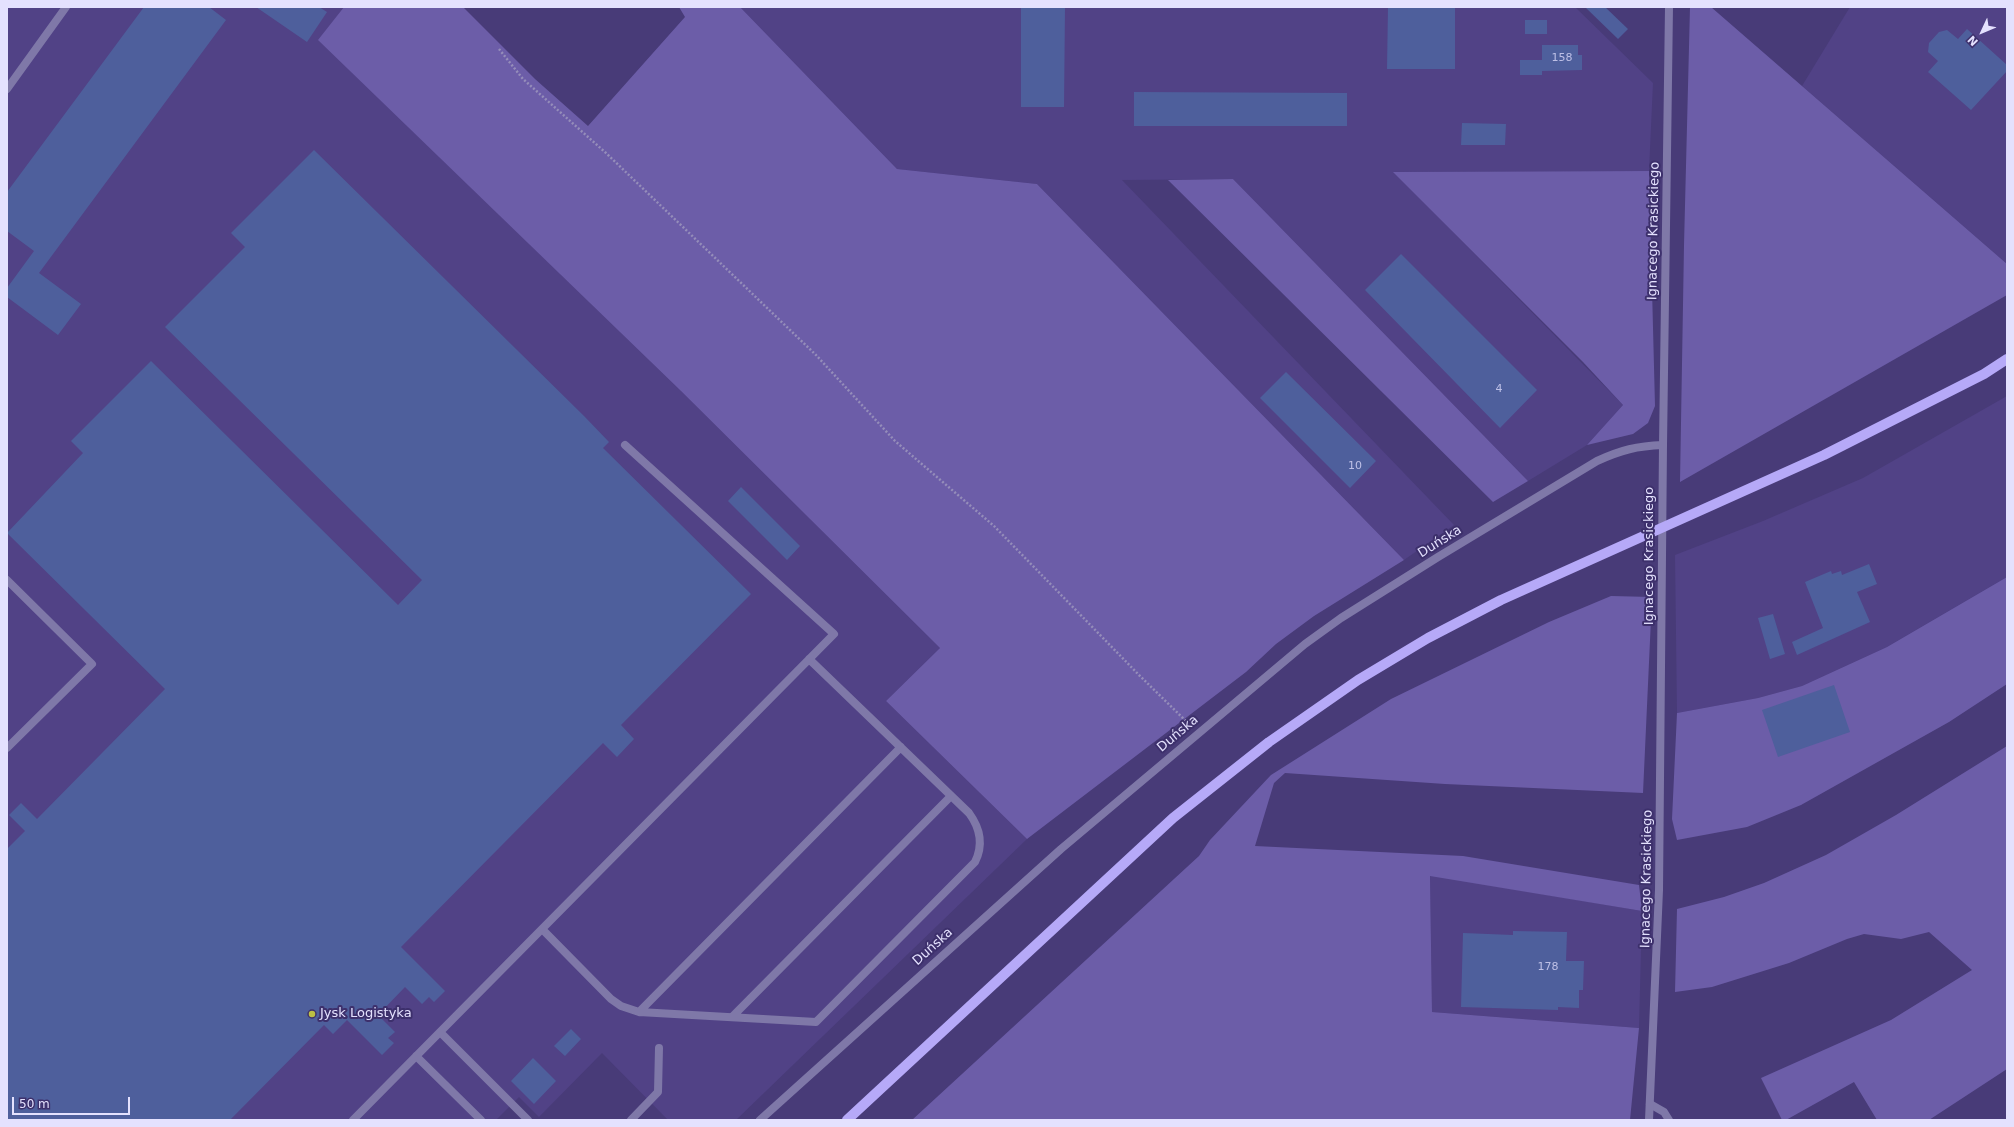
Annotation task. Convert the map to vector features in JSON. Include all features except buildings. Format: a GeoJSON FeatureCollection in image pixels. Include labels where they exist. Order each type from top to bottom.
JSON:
{"type":"FeatureCollection","features":[{"type":"Feature","properties":{"kind":"main road"},"geometry":{"type":"LineString","coordinates":[[847,1120],[1174,818],[1269,742],[1358,680],[1428,638],[1502,600],[1824,455],[1984,374],[2007,359]]}},
{"type":"Feature","properties":{"kind":"street"},"geometry":{"type":"LineString","coordinates":[[7,89],[66,7]]}},
{"type":"Feature","properties":{"kind":"street","name":"Ignacego Krasickiego"},"geometry":{"type":"LineString","coordinates":[[1649,1120],[1660,890],[1663,445],[1669,7]]}},
{"type":"Feature","properties":{"kind":"street"},"geometry":{"type":"LineString","coordinates":[[353,1120],[834,634],[625,445]]}},
{"type":"Feature","properties":{"kind":"street","name":"Duńska"},"geometry":{"type":"LineString","coordinates":[[760,1120],[1050,859],[1197,732],[1322,631],[1438,557],[1597,461],[1618,451],[1640,446],[1663,445]]}},
{"type":"Feature","properties":{"kind":"street"},"geometry":{"type":"LineString","coordinates":[[7,580],[92,664],[7,748]]}},
{"type":"Feature","properties":{"kind":"street"},"geometry":{"type":"LineString","coordinates":[[542,929],[611,999],[621,1006],[639,1012],[816,1022],[970,867],[979,853],[980,843],[978,830],[968,813],[810,659]]}},
{"type":"Feature","properties":{"kind":"street"},"geometry":{"type":"LineString","coordinates":[[639,1012],[901,747]]}},
{"type":"Feature","properties":{"kind":"street"},"geometry":{"type":"LineString","coordinates":[[732,1018],[951,796]]}},
{"type":"Feature","properties":{"kind":"street"},"geometry":{"type":"LineString","coordinates":[[440,1032],[528,1120]]}},
{"type":"Feature","properties":{"kind":"street"},"geometry":{"type":"LineString","coordinates":[[630,1120],[658,1092],[659,1048]]}},
{"type":"Feature","properties":{"kind":"street"},"geometry":{"type":"LineString","coordinates":[[416,1056],[481,1120]]}},
{"type":"Feature","properties":{"kind":"street"},"geometry":{"type":"LineString","coordinates":[[1650,1104],[1664,1112],[1669,1120]]}},
{"type":"Feature","properties":{"kind":"path"},"geometry":{"type":"LineString","coordinates":[[499,49],[523,79],[606,153],[816,355],[895,440],[994,526],[1139,675],[1197,732]]}},
{"type":"Feature","properties":{"kind":"shaded area"},"geometry":{"type":"Polygon","coordinates":[[[7,7],[344,7],[319,40],[681,391],[940,648],[886,701],[1027,839],[736,1120],[668,1120],[602,1053],[539,1117],[519,1097],[496,1120],[7,1120],[7,7]]]}},
{"type":"Feature","properties":{"kind":"shaded area"},"geometry":{"type":"Polygon","coordinates":[[[344,7],[463,7],[535,79],[588,126],[685,17],[679,7],[740,7],[897,169],[1037,184],[1404,560],[1314,616],[1276,644],[1246,672],[1027,839],[886,701],[940,648],[681,391],[318,40],[344,7]]]}},
{"type":"Feature","properties":{"kind":"shaded area"},"geometry":{"type":"Polygon","coordinates":[[[740,7],[1575,7],[1653,83],[1649,171],[1394,172],[1623,405],[1587,445],[1528,481],[1233,179],[1122,180],[1454,525],[1404,560],[1037,184],[897,169],[740,7]]]}},
{"type":"Feature","properties":{"kind":"shaded area"},"geometry":{"type":"Polygon","coordinates":[[[1690,7],[1711,7],[2007,264],[2007,295],[1680,482],[1684,245],[1690,7]]]}},
{"type":"Feature","properties":{"kind":"shaded area"},"geometry":{"type":"Polygon","coordinates":[[[1850,7],[2007,7],[2007,264],[1802,86],[1850,7]]]}},
{"type":"Feature","properties":{"kind":"shaded area"},"geometry":{"type":"Polygon","coordinates":[[[1649,171],[1655,406],[1648,423],[1633,434],[1587,445],[1623,405],[1583,362],[1393,172],[1649,171]]]}},
{"type":"Feature","properties":{"kind":"shaded area"},"geometry":{"type":"Polygon","coordinates":[[[1233,179],[1528,481],[1493,502],[1168,180],[1233,179]]]}},
{"type":"Feature","properties":{"kind":"shaded area"},"geometry":{"type":"Polygon","coordinates":[[[2007,396],[2007,577],[1887,647],[1802,686],[1758,698],[1677,713],[1675,555],[1763,521],[1863,478],[2007,396]]]}},
{"type":"Feature","properties":{"kind":"shaded area"},"geometry":{"type":"Polygon","coordinates":[[[2007,577],[2007,684],[1949,722],[1801,805],[1747,827],[1677,840],[1672,819],[1677,713],[1758,698],[1802,686],[1887,647],[2007,577]]]}},
{"type":"Feature","properties":{"kind":"shaded area"},"geometry":{"type":"Polygon","coordinates":[[[1611,596],[1652,597],[1643,793],[1445,784],[1285,773],[1274,783],[1255,846],[1463,856],[1639,885],[1642,911],[1430,876],[1432,1012],[1639,1028],[1630,1120],[912,1120],[1199,856],[1210,840],[1271,775],[1391,699],[1549,622],[1611,596]]]}},
{"type":"Feature","properties":{"kind":"shaded area"},"geometry":{"type":"Polygon","coordinates":[[[2007,746],[2007,1069],[1929,1120],[1877,1120],[1854,1082],[1786,1120],[1782,1120],[1761,1078],[1891,1020],[1972,970],[1929,932],[1901,939],[1864,934],[1847,939],[1789,963],[1712,987],[1675,992],[1677,909],[1724,897],[1764,883],[1826,855],[1896,815],[2007,746]]]}},
{"type":"Feature","properties":{"kind":"shaded area"},"geometry":{"type":"Polygon","coordinates":[[[1430,875],[1642,911],[1639,1028],[1432,1012],[1430,875]]]}},
{"type":"Feature","properties":{"kind":"place","name":"Jysk Logistyka"},"geometry":{"type":"Point","coordinates":[312,1014]}}]}
